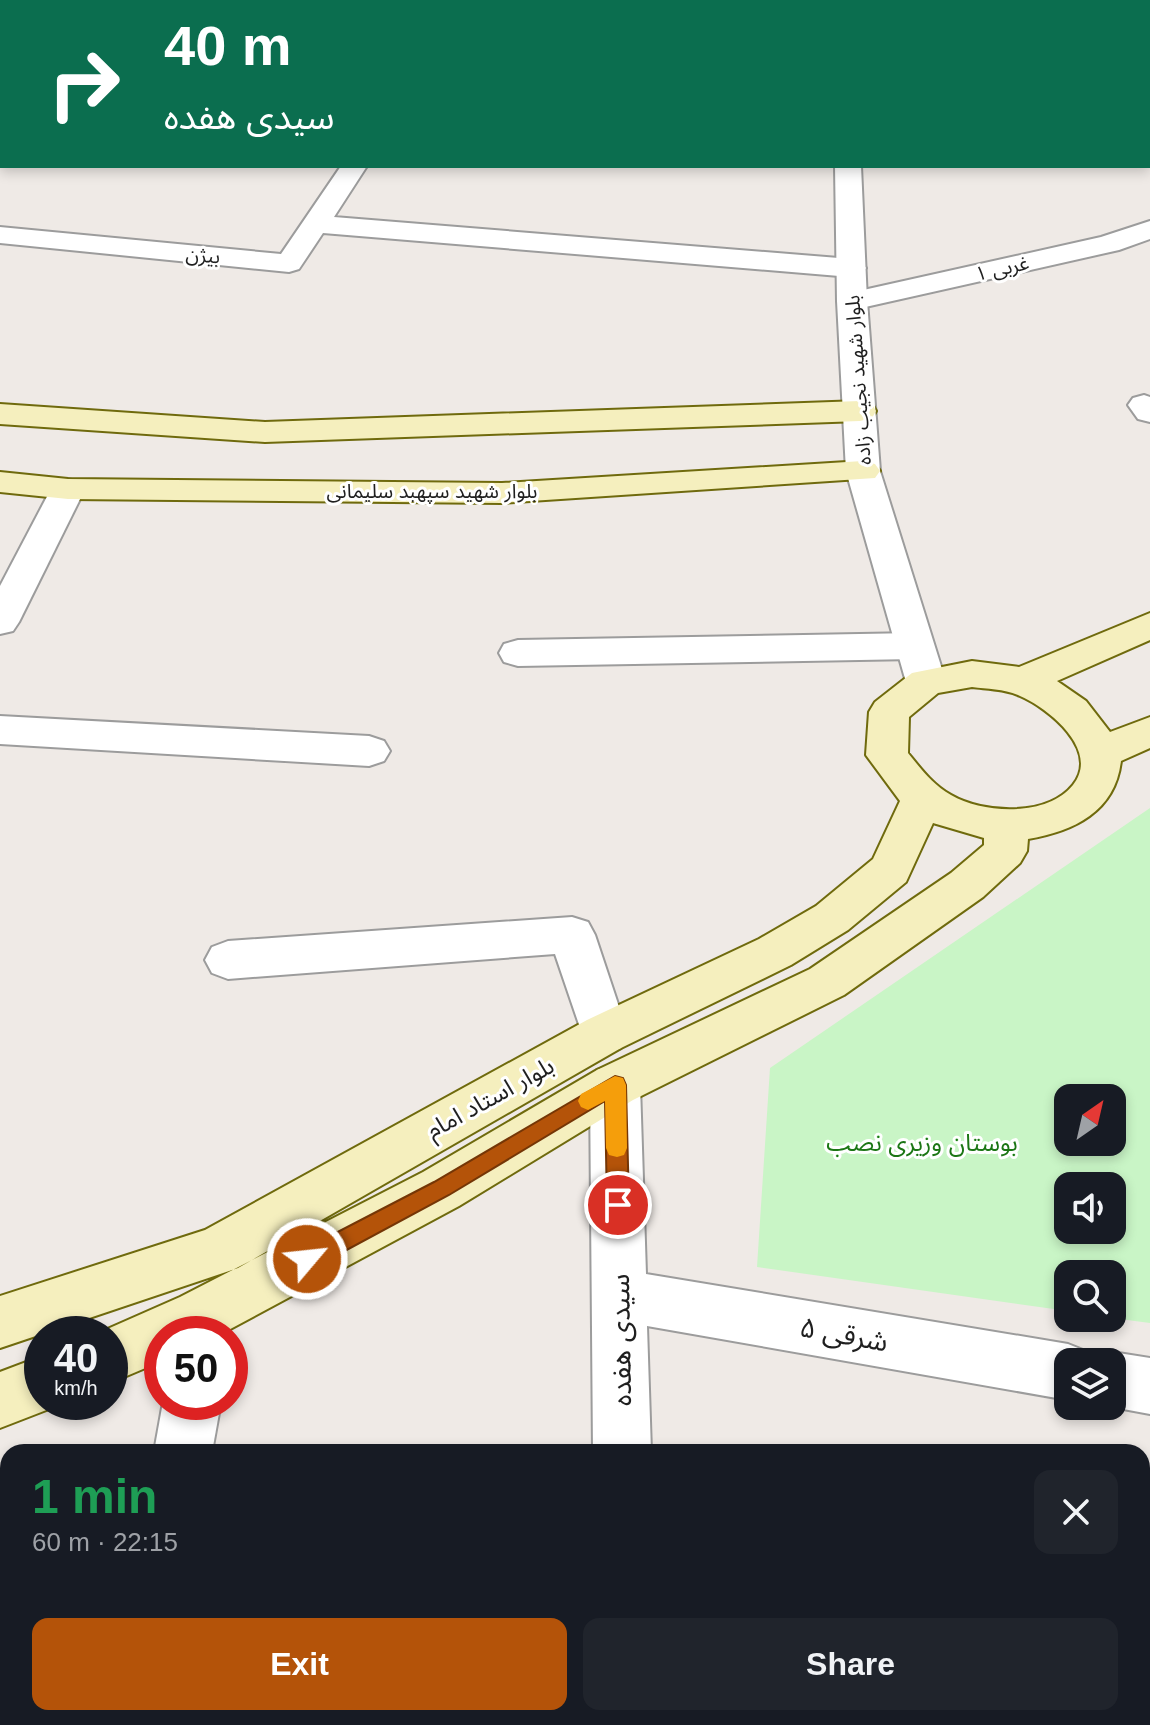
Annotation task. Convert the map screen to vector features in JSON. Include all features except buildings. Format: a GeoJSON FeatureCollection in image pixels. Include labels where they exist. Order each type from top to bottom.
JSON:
{"type":"FeatureCollection","features":[{"type":"Feature","properties":{"kind":"main road"},"geometry":{"type":"LineString","coordinates":[[0,414],[265,432],[860,411]]}},
{"type":"Feature","properties":{"kind":"main road","name":"بلوار شهید سپهبد سلیمانی"},"geometry":{"type":"LineString","coordinates":[[0,482],[68,489],[502,493],[863,471]]}},
{"type":"Feature","properties":{"kind":"main road"},"geometry":{"type":"LineString","coordinates":[[1021,682],[1150,625]]}},
{"type":"Feature","properties":{"kind":"main road"},"geometry":{"type":"LineString","coordinates":[[920,664],[1021,682],[1059,699],[1087,725],[1100,754],[1099,777],[1088,797],[1067,813],[1007,825],[976,821],[948,812],[923,798],[887,755],[889,712],[920,664]]}},
{"type":"Feature","properties":{"kind":"main road"},"geometry":{"type":"LineString","coordinates":[[1100,754],[1150,731]]}},
{"type":"Feature","properties":{"kind":"main road","name":"بلوار استاد امام"},"geometry":{"type":"LineString","coordinates":[[0,1322],[219,1250],[604,1034],[775,952],[832,918],[890,870],[923,798]]}},
{"type":"Feature","properties":{"kind":"main road"},"geometry":{"type":"LineString","coordinates":[[215,1316],[441,1189],[615,1085],[827,982],[967,885],[1005,851],[1007,825]]}},
{"type":"Feature","properties":{"kind":"main road"},"geometry":{"type":"LineString","coordinates":[[0,1400],[24,1391]]}},
{"type":"Feature","properties":{"kind":"street","name":"بیژن"},"geometry":{"type":"LineString","coordinates":[[0,235],[289,263],[353,168]]}},
{"type":"Feature","properties":{"kind":"street","name":"بلوار شهید نجیب زاده"},"geometry":{"type":"LineString","coordinates":[[848,168],[852,301],[863,471],[920,664]]}},
{"type":"Feature","properties":{"kind":"street"},"geometry":{"type":"LineString","coordinates":[[315,224],[851,268]]}},
{"type":"Feature","properties":{"kind":"street","name":"غربی ۱"},"geometry":{"type":"LineString","coordinates":[[852,301],[1109,244],[1150,229]]}},
{"type":"Feature","properties":{"kind":"street"},"geometry":{"type":"LineString","coordinates":[[0,622],[68,489]]}},
{"type":"Feature","properties":{"kind":"street"},"geometry":{"type":"LineString","coordinates":[[518,653],[920,664]]}},
{"type":"Feature","properties":{"kind":"street"},"geometry":{"type":"LineString","coordinates":[[0,730],[369,751]]}},
{"type":"Feature","properties":{"kind":"street"},"geometry":{"type":"LineString","coordinates":[[228,960],[572,935],[604,1034]]}},
{"type":"Feature","properties":{"kind":"street","name":"سیدی هفده"},"geometry":{"type":"LineString","coordinates":[[615,1085],[622,1444]]}},
{"type":"Feature","properties":{"kind":"street","name":"شرقی ۵"},"geometry":{"type":"LineString","coordinates":[[619,1295],[1054,1370]]}},
{"type":"Feature","properties":{"kind":"street"},"geometry":{"type":"LineString","coordinates":[[1126,1382],[1150,1386]]}},
{"type":"Feature","properties":{"kind":"street"},"geometry":{"type":"LineString","coordinates":[[184,1444],[189,1420]]}},
{"type":"Feature","properties":{"kind":"green space","name":"بوستان وزیری نصب"},"geometry":{"type":"Polygon","coordinates":[[[1150,808],[1150,1323],[1126,1320],[1126,1260],[1054,1260],[1054,1309],[757,1267],[770,1068],[1150,808]]]}},
{"type":"Feature","properties":{"kind":"slow traffic"},"geometry":{"type":"LineString","coordinates":[[588,1101],[615,1085],[617,1148]]}},
{"type":"Feature","properties":{"kind":"route"},"geometry":{"type":"LineString","coordinates":[[307,1259],[441,1189],[615,1085],[618,1205]]}}]}
